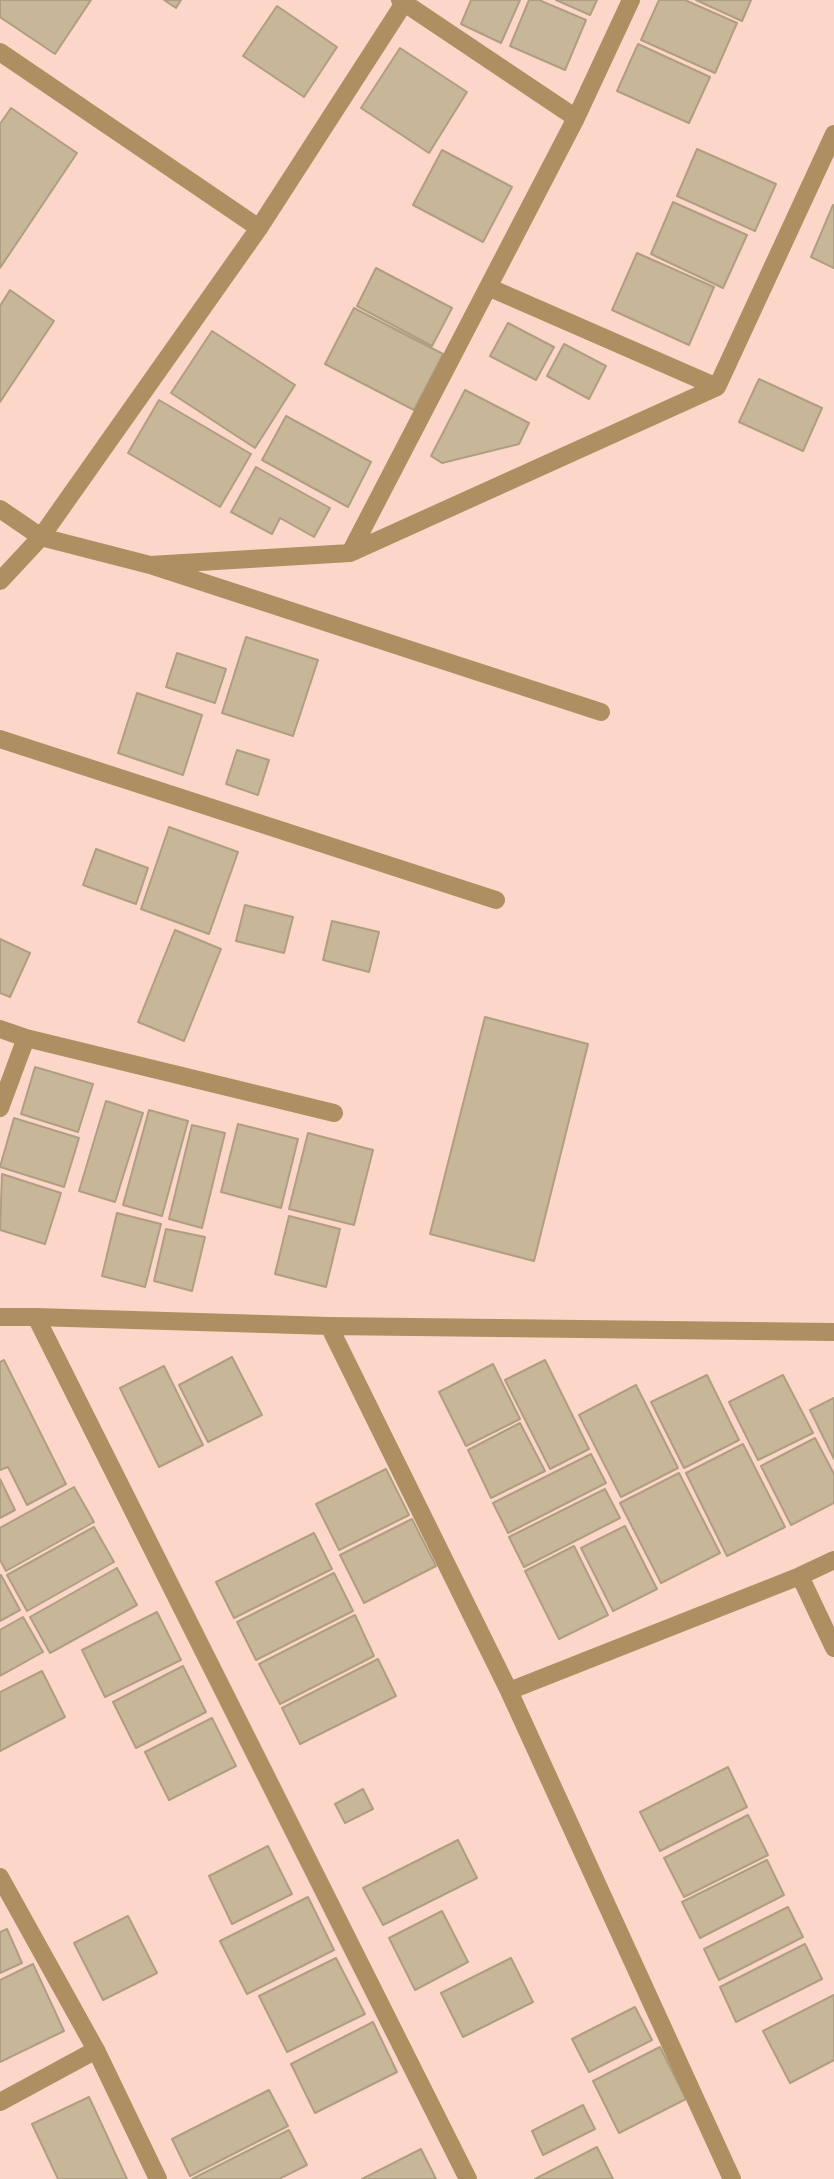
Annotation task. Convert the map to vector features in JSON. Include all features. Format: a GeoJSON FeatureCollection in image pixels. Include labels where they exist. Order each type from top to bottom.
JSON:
{"type":"FeatureCollection","features":[{"type":"Feature","properties":{"kind":"street"},"geometry":{"type":"LineString","coordinates":[[350,553],[576,118],[631,0]]}},
{"type":"Feature","properties":{"kind":"street"},"geometry":{"type":"LineString","coordinates":[[0,581],[41,537],[259,228],[404,1],[576,118]]}},
{"type":"Feature","properties":{"kind":"street"},"geometry":{"type":"LineString","coordinates":[[0,52],[259,228]]}},
{"type":"Feature","properties":{"kind":"street"},"geometry":{"type":"LineString","coordinates":[[150,565],[350,553],[717,387],[834,134]]}},
{"type":"Feature","properties":{"kind":"street"},"geometry":{"type":"LineString","coordinates":[[488,286],[717,387]]}},
{"type":"Feature","properties":{"kind":"street"},"geometry":{"type":"LineString","coordinates":[[0,509],[41,537],[150,565],[601,712]]}},
{"type":"Feature","properties":{"kind":"street"},"geometry":{"type":"LineString","coordinates":[[0,739],[496,900]]}},
{"type":"Feature","properties":{"kind":"street"},"geometry":{"type":"LineString","coordinates":[[0,1029],[26,1038],[334,1113]]}},
{"type":"Feature","properties":{"kind":"street"},"geometry":{"type":"LineString","coordinates":[[0,1108],[26,1038]]}},
{"type":"Feature","properties":{"kind":"street"},"geometry":{"type":"LineString","coordinates":[[0,1317],[329,1326],[834,1332]]}},
{"type":"Feature","properties":{"kind":"street"},"geometry":{"type":"LineString","coordinates":[[36,1317],[468,2179]]}},
{"type":"Feature","properties":{"kind":"street"},"geometry":{"type":"LineString","coordinates":[[329,1326],[509,1691],[732,2179]]}},
{"type":"Feature","properties":{"kind":"street"},"geometry":{"type":"LineString","coordinates":[[509,1691],[800,1576],[834,1560]]}},
{"type":"Feature","properties":{"kind":"street"},"geometry":{"type":"LineString","coordinates":[[800,1576],[834,1648]]}},
{"type":"Feature","properties":{"kind":"street"},"geometry":{"type":"LineString","coordinates":[[0,1877],[96,2050],[158,2179]]}},
{"type":"Feature","properties":{"kind":"street"},"geometry":{"type":"LineString","coordinates":[[0,2102],[96,2050]]}},
{"type":"Feature","properties":{"kind":"building"},"geometry":{"type":"Polygon","coordinates":[[[0,0],[91,0],[55,54],[0,17],[0,0]]]}},
{"type":"Feature","properties":{"kind":"building"},"geometry":{"type":"Polygon","coordinates":[[[164,0],[181,0],[176,8],[164,0]]]}},
{"type":"Feature","properties":{"kind":"building"},"geometry":{"type":"Polygon","coordinates":[[[471,0],[520,0],[501,43],[461,24],[471,0]]]}},
{"type":"Feature","properties":{"kind":"building"},"geometry":{"type":"Polygon","coordinates":[[[529,0],[539,0],[586,20],[565,70],[510,46],[529,0]]]}},
{"type":"Feature","properties":{"kind":"building"},"geometry":{"type":"Polygon","coordinates":[[[556,0],[597,0],[590,15],[556,0]]]}},
{"type":"Feature","properties":{"kind":"building"},"geometry":{"type":"Polygon","coordinates":[[[659,0],[685,0],[737,23],[715,73],[641,40],[659,0]]]}},
{"type":"Feature","properties":{"kind":"building"},"geometry":{"type":"Polygon","coordinates":[[[696,0],[751,0],[742,21],[696,0]]]}},
{"type":"Feature","properties":{"kind":"building"},"geometry":{"type":"Polygon","coordinates":[[[277,6],[337,47],[304,97],[243,56],[277,6]]]}},
{"type":"Feature","properties":{"kind":"building"},"geometry":{"type":"Polygon","coordinates":[[[638,44],[710,77],[689,123],[617,91],[638,44]]]}},
{"type":"Feature","properties":{"kind":"building"},"geometry":{"type":"Polygon","coordinates":[[[400,48],[467,92],[429,153],[361,108],[400,48]]]}},
{"type":"Feature","properties":{"kind":"building"},"geometry":{"type":"Polygon","coordinates":[[[11,108],[77,153],[0,268],[0,124],[11,108]]]}},
{"type":"Feature","properties":{"kind":"building"},"geometry":{"type":"Polygon","coordinates":[[[697,149],[776,184],[755,231],[677,196],[697,149]]]}},
{"type":"Feature","properties":{"kind":"building"},"geometry":{"type":"Polygon","coordinates":[[[442,150],[512,187],[483,242],[413,205],[442,150]]]}},
{"type":"Feature","properties":{"kind":"building"},"geometry":{"type":"Polygon","coordinates":[[[673,202],[747,235],[723,288],[651,254],[673,202]]]}},
{"type":"Feature","properties":{"kind":"building"},"geometry":{"type":"Polygon","coordinates":[[[834,206],[834,268],[811,257],[834,206]]]}},
{"type":"Feature","properties":{"kind":"building"},"geometry":{"type":"Polygon","coordinates":[[[637,253],[714,287],[689,345],[612,310],[637,253]]]}},
{"type":"Feature","properties":{"kind":"building"},"geometry":{"type":"Polygon","coordinates":[[[376,268],[452,308],[432,346],[357,306],[376,268]]]}},
{"type":"Feature","properties":{"kind":"building"},"geometry":{"type":"Polygon","coordinates":[[[10,290],[54,321],[0,402],[0,306],[10,290]]]}},
{"type":"Feature","properties":{"kind":"building"},"geometry":{"type":"Polygon","coordinates":[[[354,308],[443,354],[414,410],[325,364],[354,308]]]}},
{"type":"Feature","properties":{"kind":"building"},"geometry":{"type":"Polygon","coordinates":[[[508,323],[554,347],[536,380],[490,356],[508,323]]]}},
{"type":"Feature","properties":{"kind":"building"},"geometry":{"type":"Polygon","coordinates":[[[212,331],[295,385],[255,448],[171,393],[212,331]]]}},
{"type":"Feature","properties":{"kind":"building"},"geometry":{"type":"Polygon","coordinates":[[[564,344],[606,366],[589,399],[547,376],[564,344]]]}},
{"type":"Feature","properties":{"kind":"building"},"geometry":{"type":"Polygon","coordinates":[[[759,379],[822,408],[803,451],[739,422],[759,379]]]}},
{"type":"Feature","properties":{"kind":"building"},"geometry":{"type":"Polygon","coordinates":[[[465,390],[529,423],[519,444],[442,463],[431,456],[465,390]]]}},
{"type":"Feature","properties":{"kind":"building"},"geometry":{"type":"Polygon","coordinates":[[[159,400],[251,454],[220,507],[128,453],[159,400]]]}},
{"type":"Feature","properties":{"kind":"building"},"geometry":{"type":"Polygon","coordinates":[[[286,416],[371,462],[348,507],[262,460],[286,416]]]}},
{"type":"Feature","properties":{"kind":"building"},"geometry":{"type":"Polygon","coordinates":[[[256,467],[330,508],[314,537],[280,518],[272,534],[231,512],[256,467]]]}},
{"type":"Feature","properties":{"kind":"building"},"geometry":{"type":"Polygon","coordinates":[[[246,637],[318,660],[293,736],[222,713],[246,637]]]}},
{"type":"Feature","properties":{"kind":"building"},"geometry":{"type":"Polygon","coordinates":[[[177,653],[226,669],[215,703],[166,687],[177,653]]]}},
{"type":"Feature","properties":{"kind":"building"},"geometry":{"type":"Polygon","coordinates":[[[137,693],[202,715],[183,775],[118,753],[137,693]]]}},
{"type":"Feature","properties":{"kind":"building"},"geometry":{"type":"Polygon","coordinates":[[[237,750],[269,760],[258,795],[226,784],[237,750]]]}},
{"type":"Feature","properties":{"kind":"building"},"geometry":{"type":"Polygon","coordinates":[[[169,827],[238,852],[209,934],[141,909],[169,827]]]}},
{"type":"Feature","properties":{"kind":"building"},"geometry":{"type":"Polygon","coordinates":[[[96,849],[148,868],[136,904],[83,885],[96,849]]]}},
{"type":"Feature","properties":{"kind":"building"},"geometry":{"type":"Polygon","coordinates":[[[245,905],[293,917],[284,953],[236,941],[245,905]]]}},
{"type":"Feature","properties":{"kind":"building"},"geometry":{"type":"Polygon","coordinates":[[[332,921],[379,932],[369,972],[323,960],[332,921]]]}},
{"type":"Feature","properties":{"kind":"building"},"geometry":{"type":"Polygon","coordinates":[[[175,930],[221,949],[184,1041],[138,1022],[175,930]]]}},
{"type":"Feature","properties":{"kind":"building"},"geometry":{"type":"Polygon","coordinates":[[[0,939],[30,953],[10,997],[0,993],[0,939]]]}},
{"type":"Feature","properties":{"kind":"building"},"geometry":{"type":"Polygon","coordinates":[[[485,1017],[588,1044],[534,1261],[430,1234],[485,1017]]]}},
{"type":"Feature","properties":{"kind":"building"},"geometry":{"type":"Polygon","coordinates":[[[35,1067],[93,1084],[78,1132],[21,1114],[35,1067]]]}},
{"type":"Feature","properties":{"kind":"building"},"geometry":{"type":"Polygon","coordinates":[[[106,1101],[143,1113],[115,1202],[79,1191],[106,1101]]]}},
{"type":"Feature","properties":{"kind":"building"},"geometry":{"type":"Polygon","coordinates":[[[149,1110],[188,1121],[162,1216],[123,1205],[149,1110]]]}},
{"type":"Feature","properties":{"kind":"building"},"geometry":{"type":"Polygon","coordinates":[[[14,1118],[79,1138],[64,1187],[0,1167],[14,1118]]]}},
{"type":"Feature","properties":{"kind":"building"},"geometry":{"type":"Polygon","coordinates":[[[238,1124],[298,1139],[281,1208],[221,1192],[238,1124]]]}},
{"type":"Feature","properties":{"kind":"building"},"geometry":{"type":"Polygon","coordinates":[[[192,1125],[225,1133],[202,1228],[169,1219],[192,1125]]]}},
{"type":"Feature","properties":{"kind":"building"},"geometry":{"type":"Polygon","coordinates":[[[308,1133],[373,1150],[354,1225],[289,1209],[308,1133]]]}},
{"type":"Feature","properties":{"kind":"building"},"geometry":{"type":"Polygon","coordinates":[[[2,1174],[61,1193],[45,1244],[0,1230],[2,1174]]]}},
{"type":"Feature","properties":{"kind":"building"},"geometry":{"type":"Polygon","coordinates":[[[117,1213],[161,1224],[145,1287],[102,1276],[117,1213]]]}},
{"type":"Feature","properties":{"kind":"building"},"geometry":{"type":"Polygon","coordinates":[[[289,1216],[340,1229],[326,1287],[275,1274],[289,1216]]]}},
{"type":"Feature","properties":{"kind":"building"},"geometry":{"type":"Polygon","coordinates":[[[166,1229],[205,1237],[192,1291],[154,1281],[166,1229]]]}},
{"type":"Feature","properties":{"kind":"building"},"geometry":{"type":"Polygon","coordinates":[[[232,1357],[262,1415],[208,1442],[179,1385],[232,1357]]]}},
{"type":"Feature","properties":{"kind":"building"},"geometry":{"type":"Polygon","coordinates":[[[4,1360],[66,1484],[27,1505],[8,1467],[0,1470],[0,1362],[4,1360]]]}},
{"type":"Feature","properties":{"kind":"building"},"geometry":{"type":"Polygon","coordinates":[[[545,1360],[589,1449],[550,1469],[505,1380],[545,1360]]]}},
{"type":"Feature","properties":{"kind":"building"},"geometry":{"type":"Polygon","coordinates":[[[493,1364],[520,1419],[466,1446],[439,1392],[493,1364]]]}},
{"type":"Feature","properties":{"kind":"building"},"geometry":{"type":"Polygon","coordinates":[[[164,1366],[203,1445],[159,1467],[120,1388],[164,1366]]]}},
{"type":"Feature","properties":{"kind":"building"},"geometry":{"type":"Polygon","coordinates":[[[707,1375],[739,1440],[684,1468],[651,1402],[707,1375]]]}},
{"type":"Feature","properties":{"kind":"building"},"geometry":{"type":"Polygon","coordinates":[[[783,1375],[813,1433],[758,1460],[729,1402],[783,1375]]]}},
{"type":"Feature","properties":{"kind":"building"},"geometry":{"type":"Polygon","coordinates":[[[636,1385],[678,1468],[621,1497],[579,1415],[636,1385]]]}},
{"type":"Feature","properties":{"kind":"building"},"geometry":{"type":"Polygon","coordinates":[[[834,1398],[834,1459],[810,1410],[834,1398]]]}},
{"type":"Feature","properties":{"kind":"building"},"geometry":{"type":"Polygon","coordinates":[[[520,1423],[545,1471],[491,1498],[468,1450],[520,1423]]]}},
{"type":"Feature","properties":{"kind":"building"},"geometry":{"type":"Polygon","coordinates":[[[815,1438],[834,1474],[834,1503],[791,1525],[761,1466],[815,1438]]]}},
{"type":"Feature","properties":{"kind":"building"},"geometry":{"type":"Polygon","coordinates":[[[743,1444],[785,1527],[727,1556],[686,1473],[743,1444]]]}},
{"type":"Feature","properties":{"kind":"building"},"geometry":{"type":"Polygon","coordinates":[[[591,1454],[606,1483],[508,1533],[493,1503],[591,1454]]]}},
{"type":"Feature","properties":{"kind":"building"},"geometry":{"type":"Polygon","coordinates":[[[386,1469],[409,1515],[339,1550],[316,1504],[386,1469]]]}},
{"type":"Feature","properties":{"kind":"building"},"geometry":{"type":"Polygon","coordinates":[[[679,1473],[720,1553],[661,1583],[620,1503],[679,1473]]]}},
{"type":"Feature","properties":{"kind":"building"},"geometry":{"type":"Polygon","coordinates":[[[0,1479],[15,1510],[0,1518],[0,1479]]]}},
{"type":"Feature","properties":{"kind":"building"},"geometry":{"type":"Polygon","coordinates":[[[74,1487],[94,1522],[6,1571],[0,1560],[0,1528],[74,1487]]]}},
{"type":"Feature","properties":{"kind":"building"},"geometry":{"type":"Polygon","coordinates":[[[605,1489],[620,1518],[524,1567],[509,1537],[605,1489]]]}},
{"type":"Feature","properties":{"kind":"building"},"geometry":{"type":"Polygon","coordinates":[[[412,1519],[436,1566],[364,1603],[340,1555],[412,1519]]]}},
{"type":"Feature","properties":{"kind":"building"},"geometry":{"type":"Polygon","coordinates":[[[625,1526],[657,1589],[613,1611],[581,1548],[625,1526]]]}},
{"type":"Feature","properties":{"kind":"building"},"geometry":{"type":"Polygon","coordinates":[[[94,1527],[114,1562],[27,1611],[7,1575],[94,1527]]]}},
{"type":"Feature","properties":{"kind":"building"},"geometry":{"type":"Polygon","coordinates":[[[314,1533],[332,1569],[234,1618],[216,1582],[314,1533]]]}},
{"type":"Feature","properties":{"kind":"building"},"geometry":{"type":"Polygon","coordinates":[[[574,1546],[608,1615],[559,1639],[525,1571],[574,1546]]]}},
{"type":"Feature","properties":{"kind":"building"},"geometry":{"type":"Polygon","coordinates":[[[117,1568],[137,1605],[50,1653],[30,1617],[117,1568]]]}},
{"type":"Feature","properties":{"kind":"building"},"geometry":{"type":"Polygon","coordinates":[[[334,1573],[353,1611],[256,1660],[237,1622],[334,1573]]]}},
{"type":"Feature","properties":{"kind":"building"},"geometry":{"type":"Polygon","coordinates":[[[0,1575],[20,1610],[0,1621],[0,1575]]]}},
{"type":"Feature","properties":{"kind":"building"},"geometry":{"type":"Polygon","coordinates":[[[157,1612],[181,1660],[105,1697],[82,1650],[157,1612]]]}},
{"type":"Feature","properties":{"kind":"building"},"geometry":{"type":"Polygon","coordinates":[[[355,1615],[374,1656],[280,1704],[259,1664],[355,1615]]]}},
{"type":"Feature","properties":{"kind":"building"},"geometry":{"type":"Polygon","coordinates":[[[23,1617],[43,1652],[0,1676],[0,1630],[23,1617]]]}},
{"type":"Feature","properties":{"kind":"building"},"geometry":{"type":"Polygon","coordinates":[[[378,1659],[396,1696],[300,1744],[282,1708],[378,1659]]]}},
{"type":"Feature","properties":{"kind":"building"},"geometry":{"type":"Polygon","coordinates":[[[183,1666],[206,1712],[136,1748],[113,1702],[183,1666]]]}},
{"type":"Feature","properties":{"kind":"building"},"geometry":{"type":"Polygon","coordinates":[[[42,1671],[65,1717],[0,1751],[0,1692],[42,1671]]]}},
{"type":"Feature","properties":{"kind":"building"},"geometry":{"type":"Polygon","coordinates":[[[212,1718],[236,1766],[169,1800],[145,1752],[212,1718]]]}},
{"type":"Feature","properties":{"kind":"building"},"geometry":{"type":"Polygon","coordinates":[[[728,1767],[747,1807],[660,1851],[640,1812],[728,1767]]]}},
{"type":"Feature","properties":{"kind":"building"},"geometry":{"type":"Polygon","coordinates":[[[363,1789],[373,1809],[345,1823],[335,1804],[363,1789]]]}},
{"type":"Feature","properties":{"kind":"building"},"geometry":{"type":"Polygon","coordinates":[[[748,1815],[768,1855],[684,1897],[664,1858],[748,1815]]]}},
{"type":"Feature","properties":{"kind":"building"},"geometry":{"type":"Polygon","coordinates":[[[458,1840],[477,1878],[383,1925],[363,1888],[458,1840]]]}},
{"type":"Feature","properties":{"kind":"building"},"geometry":{"type":"Polygon","coordinates":[[[268,1846],[292,1894],[232,1924],[209,1876],[268,1846]]]}},
{"type":"Feature","properties":{"kind":"building"},"geometry":{"type":"Polygon","coordinates":[[[767,1860],[784,1895],[700,1938],[682,1902],[767,1860]]]}},
{"type":"Feature","properties":{"kind":"building"},"geometry":{"type":"Polygon","coordinates":[[[308,1897],[334,1950],[247,1994],[220,1941],[308,1897]]]}},
{"type":"Feature","properties":{"kind":"building"},"geometry":{"type":"Polygon","coordinates":[[[788,1907],[803,1937],[719,1980],[704,1949],[788,1907]]]}},
{"type":"Feature","properties":{"kind":"building"},"geometry":{"type":"Polygon","coordinates":[[[442,1911],[468,1962],[415,1990],[389,1938],[442,1911]]]}},
{"type":"Feature","properties":{"kind":"building"},"geometry":{"type":"Polygon","coordinates":[[[128,1916],[157,1973],[103,2000],[74,1943],[128,1916]]]}},
{"type":"Feature","properties":{"kind":"building"},"geometry":{"type":"Polygon","coordinates":[[[7,1929],[22,1963],[0,1973],[0,1932],[7,1929]]]}},
{"type":"Feature","properties":{"kind":"building"},"geometry":{"type":"Polygon","coordinates":[[[805,1944],[822,1979],[736,2022],[720,1987],[805,1944]]]}},
{"type":"Feature","properties":{"kind":"building"},"geometry":{"type":"Polygon","coordinates":[[[336,1958],[365,2014],[287,2052],[259,1996],[336,1958]]]}},
{"type":"Feature","properties":{"kind":"building"},"geometry":{"type":"Polygon","coordinates":[[[511,1958],[533,2002],[463,2037],[441,1993],[511,1958]]]}},
{"type":"Feature","properties":{"kind":"building"},"geometry":{"type":"Polygon","coordinates":[[[33,1964],[64,2031],[0,2062],[0,1980],[33,1964]]]}},
{"type":"Feature","properties":{"kind":"building"},"geometry":{"type":"Polygon","coordinates":[[[834,1995],[834,2060],[790,2083],[763,2031],[834,1995]]]}},
{"type":"Feature","properties":{"kind":"building"},"geometry":{"type":"Polygon","coordinates":[[[635,2007],[652,2040],[589,2072],[572,2039],[635,2007]]]}},
{"type":"Feature","properties":{"kind":"building"},"geometry":{"type":"Polygon","coordinates":[[[373,2022],[397,2072],[315,2113],[291,2064],[373,2022]]]}},
{"type":"Feature","properties":{"kind":"building"},"geometry":{"type":"Polygon","coordinates":[[[660,2047],[686,2099],[619,2133],[593,2081],[660,2047]]]}},
{"type":"Feature","properties":{"kind":"building"},"geometry":{"type":"Polygon","coordinates":[[[269,2090],[288,2126],[190,2176],[172,2139],[269,2090]]]}},
{"type":"Feature","properties":{"kind":"building"},"geometry":{"type":"Polygon","coordinates":[[[89,2097],[127,2179],[58,2179],[32,2124],[89,2097]]]}},
{"type":"Feature","properties":{"kind":"building"},"geometry":{"type":"Polygon","coordinates":[[[583,2105],[595,2129],[543,2155],[532,2131],[583,2105]]]}},
{"type":"Feature","properties":{"kind":"building"},"geometry":{"type":"Polygon","coordinates":[[[289,2130],[307,2165],[279,2179],[192,2179],[289,2130]]]}},
{"type":"Feature","properties":{"kind":"building"},"geometry":{"type":"Polygon","coordinates":[[[597,2147],[613,2179],[535,2179],[597,2147]]]}},
{"type":"Feature","properties":{"kind":"building"},"geometry":{"type":"Polygon","coordinates":[[[421,2149],[436,2179],[362,2179],[421,2149]]]}}]}
